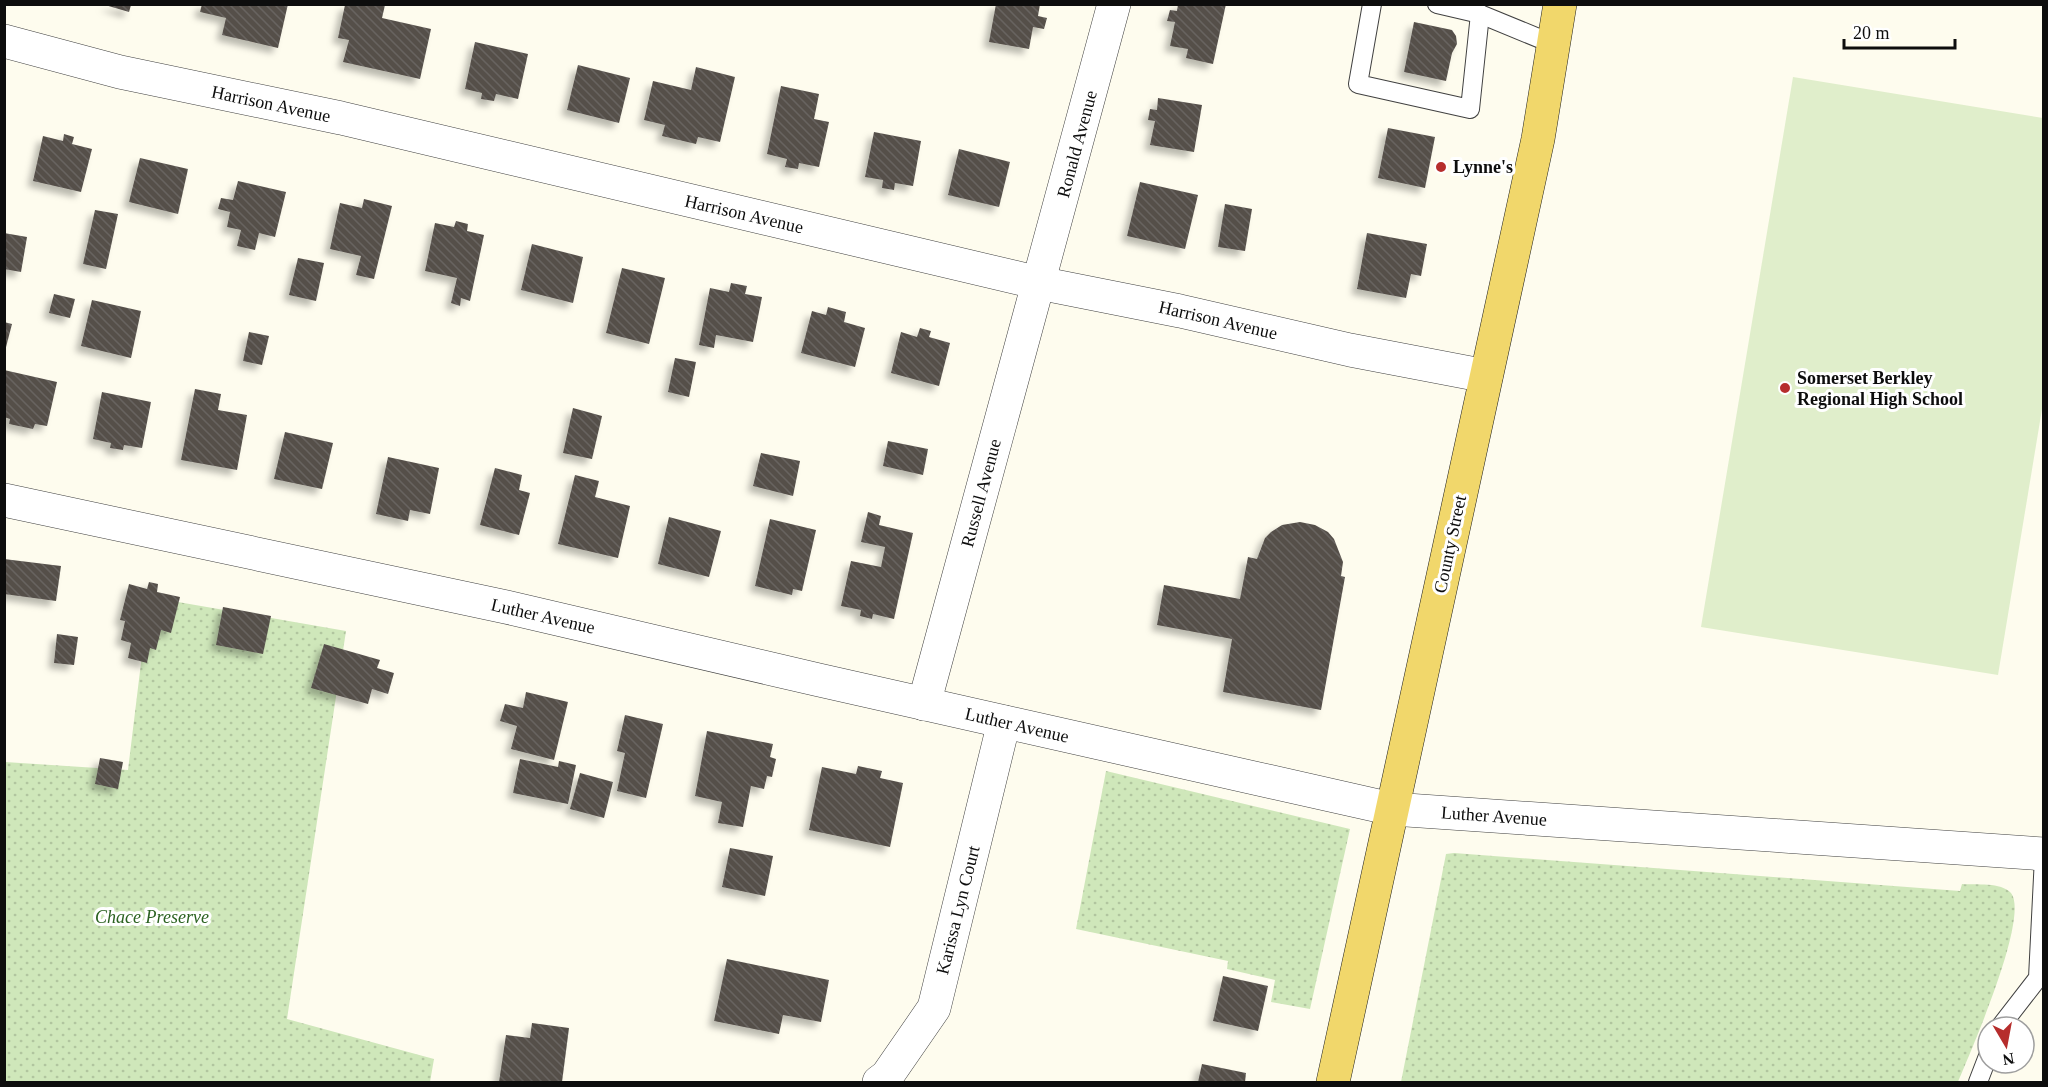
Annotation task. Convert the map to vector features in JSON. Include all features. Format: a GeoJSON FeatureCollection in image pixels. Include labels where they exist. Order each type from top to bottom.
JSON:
{"type":"FeatureCollection","features":[{"type":"Feature","properties":{"kind":"main road","name":"County Street"},"geometry":{"type":"LineString","coordinates":[[1333,1083],[1538,139],[1560,4]]}},
{"type":"Feature","properties":{"kind":"street","name":"Ronald Avenue"},"geometry":{"type":"LineString","coordinates":[[1039,283],[1114,4]]}},
{"type":"Feature","properties":{"kind":"street","name":"Harrison Avenue"},"geometry":{"type":"LineString","coordinates":[[4,41],[120,72],[341,118],[1039,283],[1180,311],[1350,350],[1486,376]]}},
{"type":"Feature","properties":{"kind":"street","name":"Russell Avenue"},"geometry":{"type":"LineString","coordinates":[[924,704],[1039,283]]}},
{"type":"Feature","properties":{"kind":"street","name":"Luther Avenue"},"geometry":{"type":"LineString","coordinates":[[4,500],[506,607],[1392,809],[2043,856]]}},
{"type":"Feature","properties":{"kind":"street","name":"Karissa Lyn Court"},"geometry":{"type":"LineString","coordinates":[[879,1083],[887,1076],[934,1008],[1004,722]]}},
{"type":"Feature","properties":{"kind":"lane"},"geometry":{"type":"LineString","coordinates":[[1372,4],[1358,84],[1470,109],[1470,10]]}},
{"type":"Feature","properties":{"kind":"lane"},"geometry":{"type":"LineString","coordinates":[[1437,4],[1470,10],[1553,44]]}},
{"type":"Feature","properties":{"kind":"lane"},"geometry":{"type":"LineString","coordinates":[[2011,1015],[2041,984],[2043,856]]}},
{"type":"Feature","properties":{"kind":"green space"},"geometry":{"type":"Polygon","coordinates":[[[1793,77],[2043,118],[2043,403],[1998,675],[1701,627],[1793,77]]]}},
{"type":"Feature","properties":{"kind":"green space","name":"Chace Preserve"},"geometry":{"type":"Polygon","coordinates":[[[149,597],[346,631],[287,1019],[434,1059],[430,1082],[5,1082],[5,762],[128,770],[149,597]]]}},
{"type":"Feature","properties":{"kind":"green space"},"geometry":{"type":"Polygon","coordinates":[[[1106,771],[1350,829],[1310,1009],[1271,1002],[1275,980],[1227,969],[1228,961],[1076,929],[1106,771]]]}},
{"type":"Feature","properties":{"kind":"green space"},"geometry":{"type":"Polygon","coordinates":[[[1446,854],[1960,891],[1962,884],[1981,884],[2007,889],[2011,893],[2015,907],[2006,956],[1985,1015],[1976,1015],[1976,1038],[1958,1082],[1401,1082],[1446,854]]]}},
{"type":"Feature","properties":{"kind":"building"},"geometry":{"type":"Polygon","coordinates":[[[202,4],[288,4],[278,48],[222,35],[226,18],[200,12],[202,4]]]}},
{"type":"Feature","properties":{"kind":"building"},"geometry":{"type":"Polygon","coordinates":[[[996,4],[1040,4],[1038,16],[1047,18],[1044,29],[1033,27],[1029,49],[989,42],[996,4]]]}},
{"type":"Feature","properties":{"kind":"building"},"geometry":{"type":"Polygon","coordinates":[[[1178,4],[1226,4],[1213,64],[1186,58],[1188,49],[1170,46],[1175,22],[1167,21],[1170,10],[1177,11],[1178,4]]]}},
{"type":"Feature","properties":{"kind":"building"},"geometry":{"type":"Polygon","coordinates":[[[105,5],[131,5],[129,12],[105,5]]]}},
{"type":"Feature","properties":{"kind":"building"},"geometry":{"type":"Polygon","coordinates":[[[345,5],[385,5],[382,18],[431,29],[420,79],[343,62],[349,40],[338,38],[345,5]]]}},
{"type":"Feature","properties":{"kind":"building"},"geometry":{"type":"Polygon","coordinates":[[[1414,22],[1452,30],[1456,36],[1457,44],[1452,53],[1446,81],[1404,72],[1414,22]]]}},
{"type":"Feature","properties":{"kind":"building"},"geometry":{"type":"Polygon","coordinates":[[[475,42],[528,54],[518,99],[496,94],[494,101],[481,99],[482,93],[465,89],[475,42]]]}},
{"type":"Feature","properties":{"kind":"building"},"geometry":{"type":"Polygon","coordinates":[[[578,65],[630,78],[619,123],[567,110],[578,65]]]}},
{"type":"Feature","properties":{"kind":"building"},"geometry":{"type":"Polygon","coordinates":[[[696,67],[735,77],[720,142],[698,137],[696,144],[662,136],[665,125],[644,120],[653,81],[691,90],[696,67]]]}},
{"type":"Feature","properties":{"kind":"building"},"geometry":{"type":"Polygon","coordinates":[[[781,86],[819,94],[814,119],[829,122],[819,167],[799,163],[798,169],[785,167],[787,159],[767,154],[781,86]]]}},
{"type":"Feature","properties":{"kind":"building"},"geometry":{"type":"Polygon","coordinates":[[[1158,98],[1202,105],[1194,152],[1150,145],[1155,121],[1148,120],[1150,109],[1157,110],[1158,98]]]}},
{"type":"Feature","properties":{"kind":"building"},"geometry":{"type":"Polygon","coordinates":[[[1388,128],[1435,137],[1425,188],[1378,178],[1388,128]]]}},
{"type":"Feature","properties":{"kind":"building"},"geometry":{"type":"Polygon","coordinates":[[[874,132],[921,141],[913,186],[895,183],[894,190],[882,188],[883,180],[865,177],[874,132]]]}},
{"type":"Feature","properties":{"kind":"building"},"geometry":{"type":"Polygon","coordinates":[[[64,134],[74,137],[72,144],[92,149],[81,192],[33,181],[43,136],[63,141],[64,134]]]}},
{"type":"Feature","properties":{"kind":"building"},"geometry":{"type":"Polygon","coordinates":[[[959,149],[1010,162],[999,207],[948,195],[959,149]]]}},
{"type":"Feature","properties":{"kind":"building"},"geometry":{"type":"Polygon","coordinates":[[[140,158],[188,169],[178,214],[129,202],[140,158]]]}},
{"type":"Feature","properties":{"kind":"building"},"geometry":{"type":"Polygon","coordinates":[[[238,181],[286,192],[275,237],[259,233],[255,250],[237,246],[241,230],[227,227],[230,212],[218,209],[221,198],[233,200],[238,181]]]}},
{"type":"Feature","properties":{"kind":"building"},"geometry":{"type":"Polygon","coordinates":[[[1140,182],[1198,195],[1185,249],[1127,236],[1140,182]]]}},
{"type":"Feature","properties":{"kind":"building"},"geometry":{"type":"Polygon","coordinates":[[[364,199],[392,206],[374,279],[356,275],[361,256],[330,249],[340,203],[362,208],[364,199]]]}},
{"type":"Feature","properties":{"kind":"building"},"geometry":{"type":"Polygon","coordinates":[[[1225,204],[1252,209],[1245,251],[1218,247],[1225,204]]]}},
{"type":"Feature","properties":{"kind":"building"},"geometry":{"type":"Polygon","coordinates":[[[95,210],[118,214],[106,269],[83,264],[95,210]]]}},
{"type":"Feature","properties":{"kind":"building"},"geometry":{"type":"Polygon","coordinates":[[[456,221],[468,224],[467,231],[484,235],[470,301],[461,298],[460,306],[451,303],[457,278],[425,271],[435,223],[454,227],[456,221]]]}},
{"type":"Feature","properties":{"kind":"building"},"geometry":{"type":"Polygon","coordinates":[[[4,233],[27,237],[21,272],[4,269],[4,233]]]}},
{"type":"Feature","properties":{"kind":"building"},"geometry":{"type":"Polygon","coordinates":[[[1367,233],[1427,244],[1421,276],[1411,274],[1406,298],[1357,289],[1367,233]]]}},
{"type":"Feature","properties":{"kind":"building"},"geometry":{"type":"Polygon","coordinates":[[[532,244],[583,257],[573,303],[521,290],[532,244]]]}},
{"type":"Feature","properties":{"kind":"building"},"geometry":{"type":"Polygon","coordinates":[[[298,258],[324,263],[316,301],[289,295],[298,258]]]}},
{"type":"Feature","properties":{"kind":"building"},"geometry":{"type":"Polygon","coordinates":[[[622,268],[665,278],[649,344],[606,333],[622,268]]]}},
{"type":"Feature","properties":{"kind":"building"},"geometry":{"type":"Polygon","coordinates":[[[731,283],[747,286],[745,294],[762,297],[753,342],[716,335],[714,348],[699,345],[710,288],[729,292],[731,283]]]}},
{"type":"Feature","properties":{"kind":"building"},"geometry":{"type":"Polygon","coordinates":[[[54,294],[75,299],[70,318],[49,313],[54,294]]]}},
{"type":"Feature","properties":{"kind":"building"},"geometry":{"type":"Polygon","coordinates":[[[92,300],[141,311],[131,358],[81,346],[92,300]]]}},
{"type":"Feature","properties":{"kind":"building"},"geometry":{"type":"Polygon","coordinates":[[[828,307],[846,312],[844,322],[865,328],[855,367],[801,353],[812,311],[826,315],[828,307]]]}},
{"type":"Feature","properties":{"kind":"building"},"geometry":{"type":"Polygon","coordinates":[[[4,322],[12,324],[5,351],[4,351],[4,322]]]}},
{"type":"Feature","properties":{"kind":"building"},"geometry":{"type":"Polygon","coordinates":[[[920,328],[931,331],[929,337],[950,343],[939,386],[891,373],[901,332],[917,337],[920,328]]]}},
{"type":"Feature","properties":{"kind":"building"},"geometry":{"type":"Polygon","coordinates":[[[249,332],[269,336],[262,365],[243,361],[249,332]]]}},
{"type":"Feature","properties":{"kind":"building"},"geometry":{"type":"Polygon","coordinates":[[[675,358],[696,362],[689,397],[668,392],[675,358]]]}},
{"type":"Feature","properties":{"kind":"building"},"geometry":{"type":"Polygon","coordinates":[[[4,370],[57,382],[47,426],[35,424],[33,429],[9,424],[10,419],[4,417],[4,370]]]}},
{"type":"Feature","properties":{"kind":"building"},"geometry":{"type":"Polygon","coordinates":[[[195,389],[221,394],[218,410],[247,415],[237,470],[181,460],[195,389]]]}},
{"type":"Feature","properties":{"kind":"building"},"geometry":{"type":"Polygon","coordinates":[[[102,392],[151,402],[142,448],[124,445],[123,450],[110,448],[111,443],[93,439],[102,392]]]}},
{"type":"Feature","properties":{"kind":"building"},"geometry":{"type":"Polygon","coordinates":[[[573,408],[602,416],[592,459],[563,453],[573,408]]]}},
{"type":"Feature","properties":{"kind":"building"},"geometry":{"type":"Polygon","coordinates":[[[285,432],[333,443],[322,489],[274,479],[285,432]]]}},
{"type":"Feature","properties":{"kind":"building"},"geometry":{"type":"Polygon","coordinates":[[[888,441],[928,449],[923,475],[883,466],[888,441]]]}},
{"type":"Feature","properties":{"kind":"building"},"geometry":{"type":"Polygon","coordinates":[[[761,453],[800,461],[793,496],[753,486],[761,453]]]}},
{"type":"Feature","properties":{"kind":"building"},"geometry":{"type":"Polygon","coordinates":[[[388,457],[439,468],[430,514],[410,510],[408,521],[376,514],[388,457]]]}},
{"type":"Feature","properties":{"kind":"building"},"geometry":{"type":"Polygon","coordinates":[[[495,468],[522,475],[519,490],[530,493],[519,535],[480,525],[495,468]]]}},
{"type":"Feature","properties":{"kind":"building"},"geometry":{"type":"Polygon","coordinates":[[[575,475],[599,481],[595,497],[630,506],[618,558],[558,544],[575,475]]]}},
{"type":"Feature","properties":{"kind":"building"},"geometry":{"type":"Polygon","coordinates":[[[868,512],[881,516],[879,525],[913,533],[894,619],[873,614],[872,619],[860,616],[861,610],[841,606],[851,561],[881,567],[885,547],[861,542],[868,512]]]}},
{"type":"Feature","properties":{"kind":"building"},"geometry":{"type":"Polygon","coordinates":[[[669,517],[721,531],[709,577],[658,564],[669,517]]]}},
{"type":"Feature","properties":{"kind":"building"},"geometry":{"type":"Polygon","coordinates":[[[770,519],[816,530],[802,591],[793,589],[792,595],[755,586],[770,519]]]}},
{"type":"Feature","properties":{"kind":"building"},"geometry":{"type":"Polygon","coordinates":[[[1300,522],[1315,525],[1328,532],[1334,539],[1343,562],[1341,576],[1345,577],[1321,710],[1223,692],[1232,639],[1157,625],[1164,585],[1240,599],[1248,557],[1257,559],[1265,538],[1271,532],[1282,525],[1300,522]]]}},
{"type":"Feature","properties":{"kind":"building"},"geometry":{"type":"Polygon","coordinates":[[[4,559],[61,566],[56,601],[4,594],[4,559]]]}},
{"type":"Feature","properties":{"kind":"building"},"geometry":{"type":"Polygon","coordinates":[[[149,582],[158,584],[157,592],[180,597],[171,633],[161,630],[156,650],[150,648],[147,663],[128,658],[131,643],[121,640],[125,621],[120,620],[129,584],[147,589],[149,582]]]}},
{"type":"Feature","properties":{"kind":"building"},"geometry":{"type":"Polygon","coordinates":[[[223,607],[271,616],[263,654],[216,645],[223,607]]]}},
{"type":"Feature","properties":{"kind":"building"},"geometry":{"type":"Polygon","coordinates":[[[57,634],[78,637],[74,665],[54,663],[57,634]]]}},
{"type":"Feature","properties":{"kind":"building"},"geometry":{"type":"Polygon","coordinates":[[[324,644],[380,660],[377,668],[394,673],[388,694],[372,689],[368,704],[311,688],[324,644]]]}},
{"type":"Feature","properties":{"kind":"building"},"geometry":{"type":"Polygon","coordinates":[[[526,692],[568,702],[554,760],[511,749],[517,726],[500,721],[505,704],[523,708],[526,692]]]}},
{"type":"Feature","properties":{"kind":"building"},"geometry":{"type":"Polygon","coordinates":[[[625,715],[663,724],[646,798],[617,791],[625,753],[617,751],[625,715]]]}},
{"type":"Feature","properties":{"kind":"building"},"geometry":{"type":"Polygon","coordinates":[[[707,731],[773,744],[770,757],[776,759],[772,777],[767,776],[764,789],[751,786],[743,827],[718,823],[722,802],[695,796],[707,731]]]}},
{"type":"Feature","properties":{"kind":"building"},"geometry":{"type":"Polygon","coordinates":[[[100,758],[123,762],[118,789],[95,784],[100,758]]]}},
{"type":"Feature","properties":{"kind":"building"},"geometry":{"type":"Polygon","coordinates":[[[520,759],[558,767],[559,761],[576,765],[568,804],[513,793],[520,759]]]}},
{"type":"Feature","properties":{"kind":"building"},"geometry":{"type":"Polygon","coordinates":[[[858,766],[882,771],[880,778],[903,783],[890,847],[809,830],[822,767],[856,774],[858,766]]]}},
{"type":"Feature","properties":{"kind":"building"},"geometry":{"type":"Polygon","coordinates":[[[580,773],[613,782],[604,818],[570,809],[580,773]]]}},
{"type":"Feature","properties":{"kind":"building"},"geometry":{"type":"Polygon","coordinates":[[[730,848],[773,856],[765,896],[722,887],[730,848]]]}},
{"type":"Feature","properties":{"kind":"building"},"geometry":{"type":"Polygon","coordinates":[[[727,959],[829,980],[821,1022],[783,1015],[779,1034],[714,1021],[727,959]]]}},
{"type":"Feature","properties":{"kind":"building"},"geometry":{"type":"Polygon","coordinates":[[[1223,976],[1268,986],[1258,1031],[1213,1021],[1223,976]]]}},
{"type":"Feature","properties":{"kind":"building"},"geometry":{"type":"Polygon","coordinates":[[[532,1023],[569,1028],[562,1082],[499,1082],[506,1035],[530,1038],[532,1023]]]}},
{"type":"Feature","properties":{"kind":"building"},"geometry":{"type":"Polygon","coordinates":[[[1202,1064],[1246,1073],[1245,1082],[1198,1082],[1202,1064]]]}},
{"type":"Feature","properties":{"kind":"place","name":"Lynne's"},"geometry":{"type":"Point","coordinates":[1441,167]}},
{"type":"Feature","properties":{"kind":"place","name":"Somerset Berkley Regional High School"},"geometry":{"type":"Point","coordinates":[1785,388]}}]}
